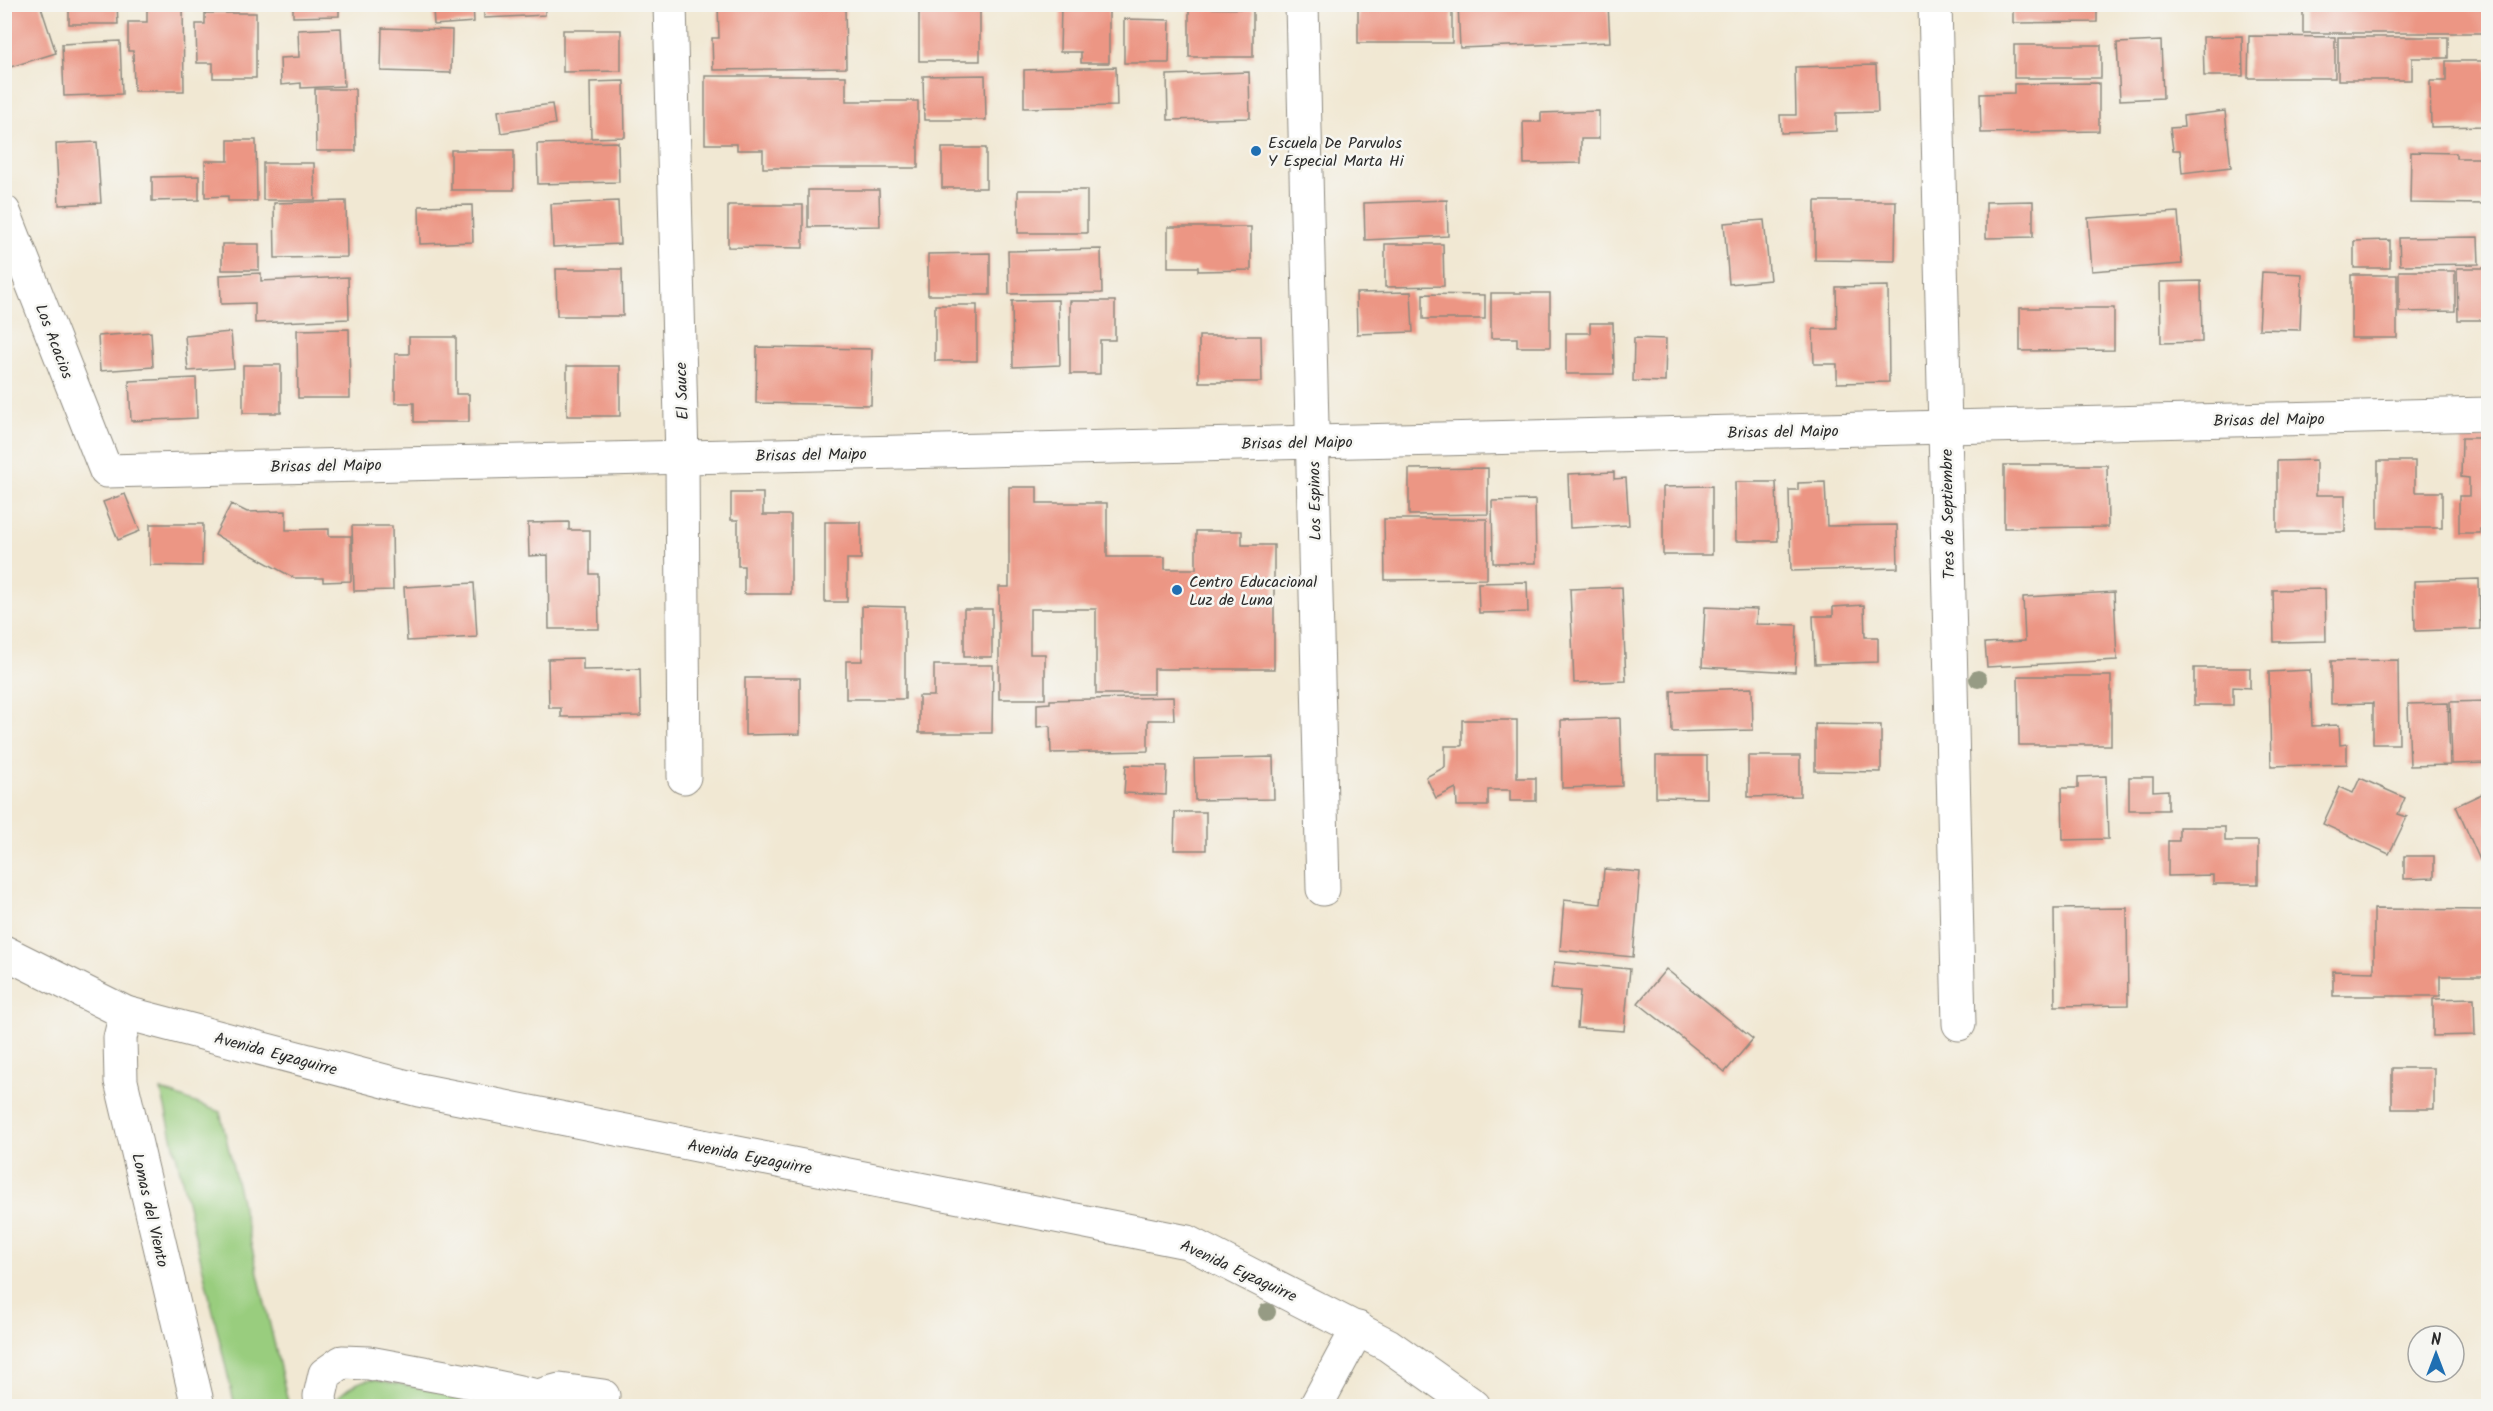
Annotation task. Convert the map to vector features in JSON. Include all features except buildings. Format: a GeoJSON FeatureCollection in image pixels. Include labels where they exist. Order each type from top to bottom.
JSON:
{"type":"FeatureCollection","features":[{"type":"Feature","properties":{"kind":"street","name":"El Sauce"},"geometry":{"type":"LineString","coordinates":[[670,4],[682,457],[684,777]]}},
{"type":"Feature","properties":{"kind":"street","name":"Los Espinos"},"geometry":{"type":"LineString","coordinates":[[1302,4],[1323,889]]}},
{"type":"Feature","properties":{"kind":"street","name":"Tres de Septiembre"},"geometry":{"type":"LineString","coordinates":[[1935,4],[1959,1024]]}},
{"type":"Feature","properties":{"kind":"street","name":"Los Acacios"},"geometry":{"type":"LineString","coordinates":[[4,212],[106,471]]}},
{"type":"Feature","properties":{"kind":"street","name":"Brisas del Maipo"},"geometry":{"type":"LineString","coordinates":[[106,471],[2488,414]]}},
{"type":"Feature","properties":{"kind":"street","name":"Avenida Eyzaguirre"},"geometry":{"type":"LineString","coordinates":[[4,952],[126,1013],[419,1090],[1187,1242],[1358,1328],[1425,1370],[1474,1407]]}},
{"type":"Feature","properties":{"kind":"street","name":"Lomas del Viento"},"geometry":{"type":"LineString","coordinates":[[126,1013],[120,1038],[121,1081],[198,1407]]}},
{"type":"Feature","properties":{"kind":"street"},"geometry":{"type":"LineString","coordinates":[[1316,1407],[1358,1328]]}},
{"type":"Feature","properties":{"kind":"street"},"geometry":{"type":"LineString","coordinates":[[321,1407],[320,1396],[325,1374],[342,1362],[369,1363],[413,1370],[539,1402],[560,1390],[603,1396]]}},
{"type":"Feature","properties":{"kind":"green space"},"geometry":{"type":"Polygon","coordinates":[[[161,1090],[220,1112],[289,1406],[235,1406],[161,1090]]]}},
{"type":"Feature","properties":{"kind":"green space"},"geometry":{"type":"Polygon","coordinates":[[[373,1379],[521,1406],[336,1406],[335,1400],[348,1389],[373,1379]]]}},
{"type":"Feature","properties":{"kind":"place","name":"Escuela De Parvulos Y Especial Marta Hi"},"geometry":{"type":"Point","coordinates":[1256,151]}},
{"type":"Feature","properties":{"kind":"place","name":"Centro Educacional Luz de Luna"},"geometry":{"type":"Point","coordinates":[1177,590]}}]}
